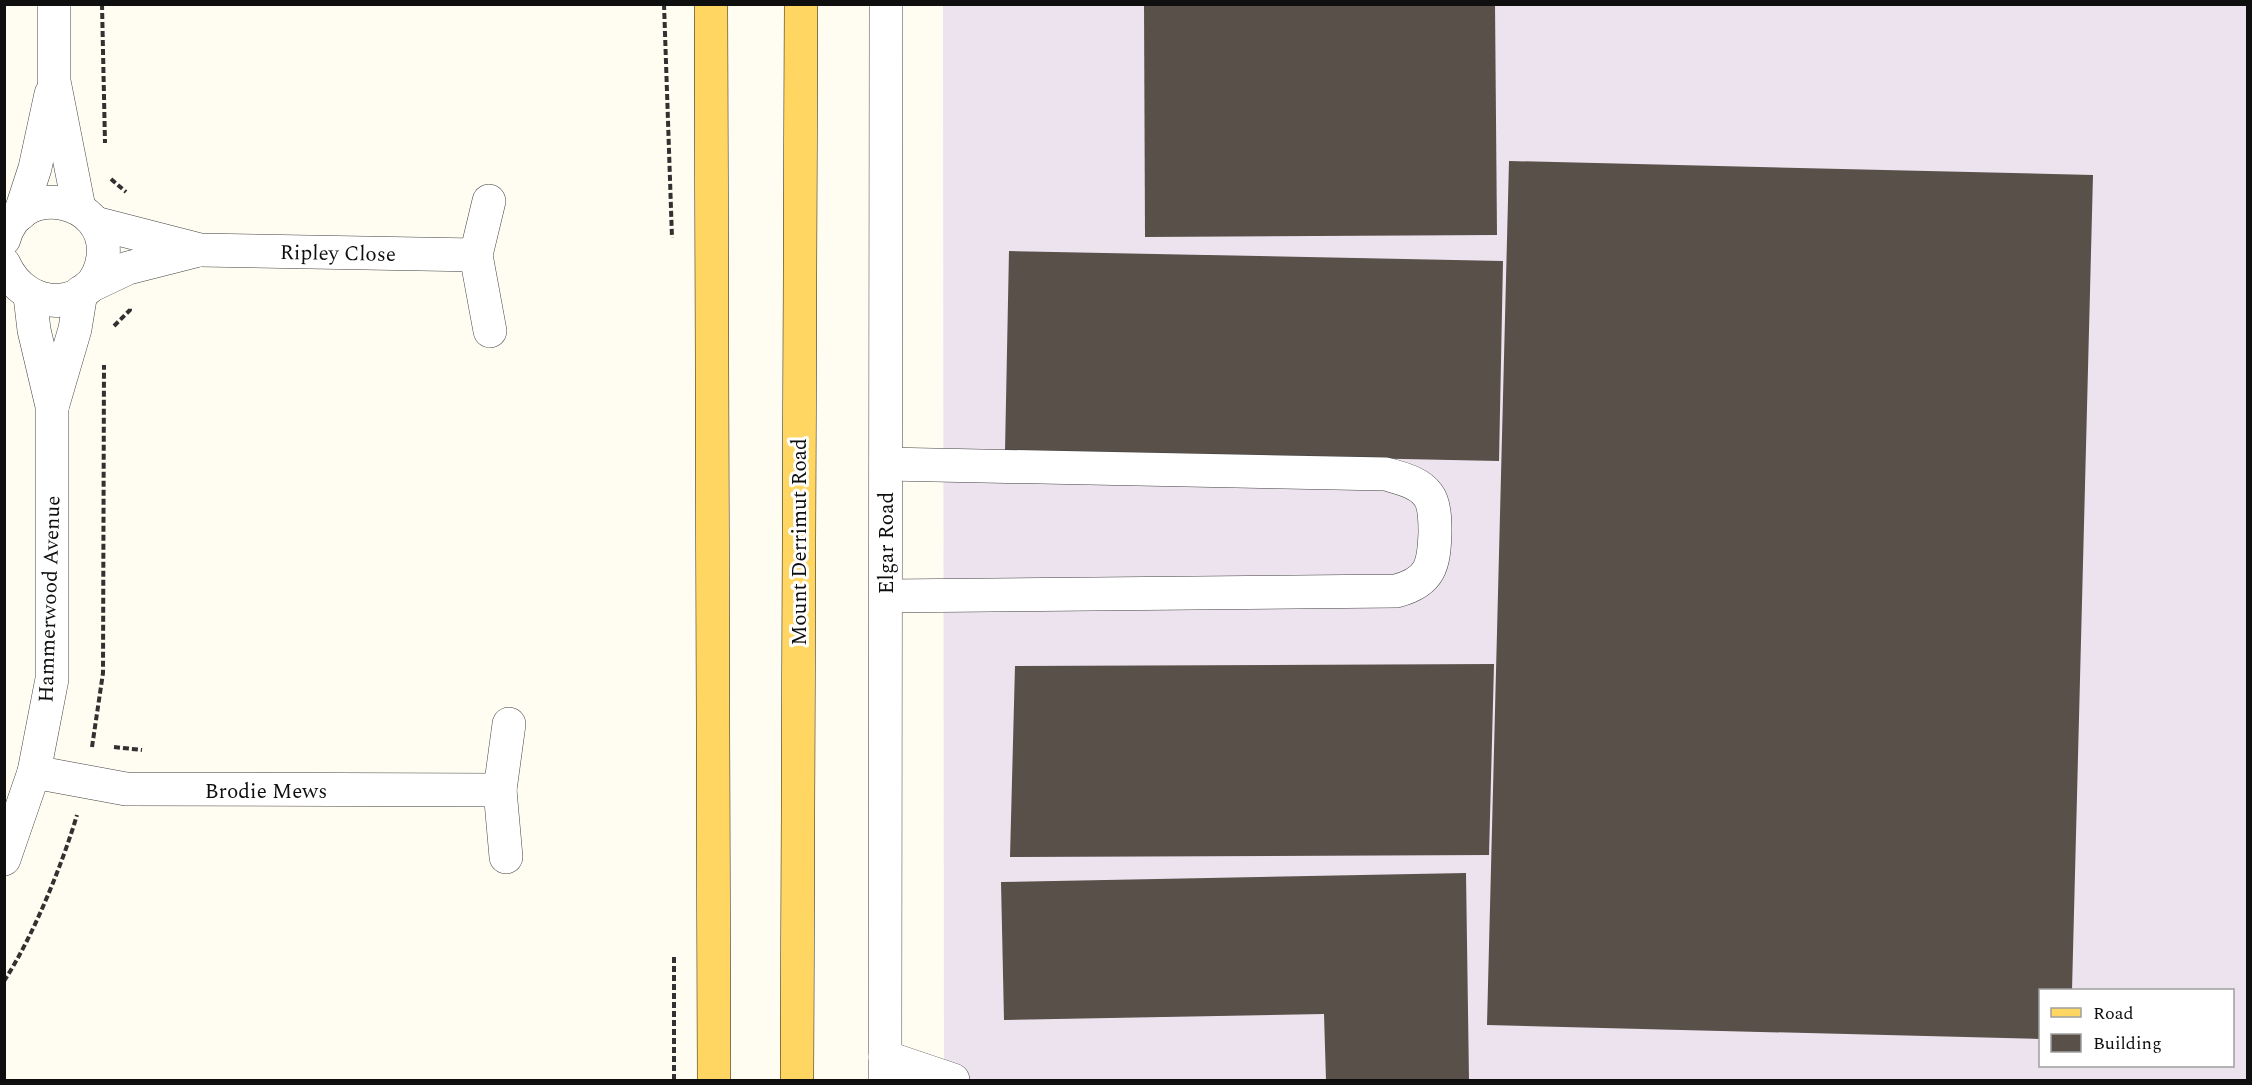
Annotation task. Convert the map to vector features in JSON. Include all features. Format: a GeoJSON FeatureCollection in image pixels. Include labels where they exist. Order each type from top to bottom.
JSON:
{"type":"FeatureCollection","features":[{"type":"Feature","properties":{"kind":"main road"},"geometry":{"type":"LineString","coordinates":[[711,4],[714,1080]]}},
{"type":"Feature","properties":{"kind":"main road","name":"Mount Derrimut Road"},"geometry":{"type":"LineString","coordinates":[[797,1080],[801,4]]}},
{"type":"Feature","properties":{"kind":"street"},"geometry":{"type":"LineString","coordinates":[[11,223],[35,168],[54,81],[54,4]]}},
{"type":"Feature","properties":{"kind":"street","name":"Elgar Road"},"geometry":{"type":"LineString","coordinates":[[885,1069],[886,4]]}},
{"type":"Feature","properties":{"kind":"street"},"geometry":{"type":"LineString","coordinates":[[54,81],[87,216]]}},
{"type":"Feature","properties":{"kind":"street","name":"Ripley Close"},"geometry":{"type":"LineString","coordinates":[[11,223],[33,205],[49,201],[64,202],[87,216],[200,250]]}},
{"type":"Feature","properties":{"kind":"street"},"geometry":{"type":"LineString","coordinates":[[489,201],[476,255],[490,331]]}},
{"type":"Feature","properties":{"kind":"street","name":"Hammerwood Avenue"},"geometry":{"type":"LineString","coordinates":[[52,406],[84,290],[98,273],[103,257],[102,239],[87,216]]}},
{"type":"Feature","properties":{"kind":"street","name":"Ripley Close"},"geometry":{"type":"LineString","coordinates":[[19,289],[56,301],[69,299],[128,268],[200,250],[476,255]]}},
{"type":"Feature","properties":{"kind":"street"},"geometry":{"type":"LineString","coordinates":[[4,264],[19,289]]}},
{"type":"Feature","properties":{"kind":"street","name":"Hammerwood Avenue"},"geometry":{"type":"LineString","coordinates":[[4,859],[34,772],[52,679],[52,406],[34,330],[19,289]]}},
{"type":"Feature","properties":{"kind":"street"},"geometry":{"type":"LineString","coordinates":[[886,464],[1386,474],[1409,481],[1428,495],[1435,517],[1434,559],[1427,575],[1412,587],[1396,591],[886,596]]}},
{"type":"Feature","properties":{"kind":"street"},"geometry":{"type":"LineString","coordinates":[[506,857],[500,790],[508,723]]}},
{"type":"Feature","properties":{"kind":"street","name":"Brodie Mews"},"geometry":{"type":"LineString","coordinates":[[34,772],[126,789],[500,790]]}},
{"type":"Feature","properties":{"kind":"street"},"geometry":{"type":"LineString","coordinates":[[885,1069],[953,1080]]}},
{"type":"Feature","properties":{"kind":"path"},"geometry":{"type":"LineString","coordinates":[[102,4],[105,154]]}},
{"type":"Feature","properties":{"kind":"shaded area"},"geometry":{"type":"Polygon","coordinates":[[[943,5],[2247,5],[2247,1080],[944,1080],[943,5]]]}},
{"type":"Feature","properties":{"kind":"building"},"geometry":{"type":"Polygon","coordinates":[[[1144,4],[1495,4],[1497,235],[1145,237],[1144,4]]]}},
{"type":"Feature","properties":{"kind":"building"},"geometry":{"type":"Polygon","coordinates":[[[1509,161],[2093,175],[2072,989],[2039,989],[2039,1039],[1487,1025],[1509,161]]]}},
{"type":"Feature","properties":{"kind":"building"},"geometry":{"type":"Polygon","coordinates":[[[1009,251],[1503,261],[1499,461],[1005,451],[1009,251]]]}},
{"type":"Feature","properties":{"kind":"building"},"geometry":{"type":"Polygon","coordinates":[[[1494,664],[1489,855],[1010,857],[1015,666],[1494,664]]]}},
{"type":"Feature","properties":{"kind":"building"},"geometry":{"type":"Polygon","coordinates":[[[1466,873],[1469,1080],[1326,1080],[1324,1014],[1004,1020],[1001,882],[1466,873]]]}}]}
